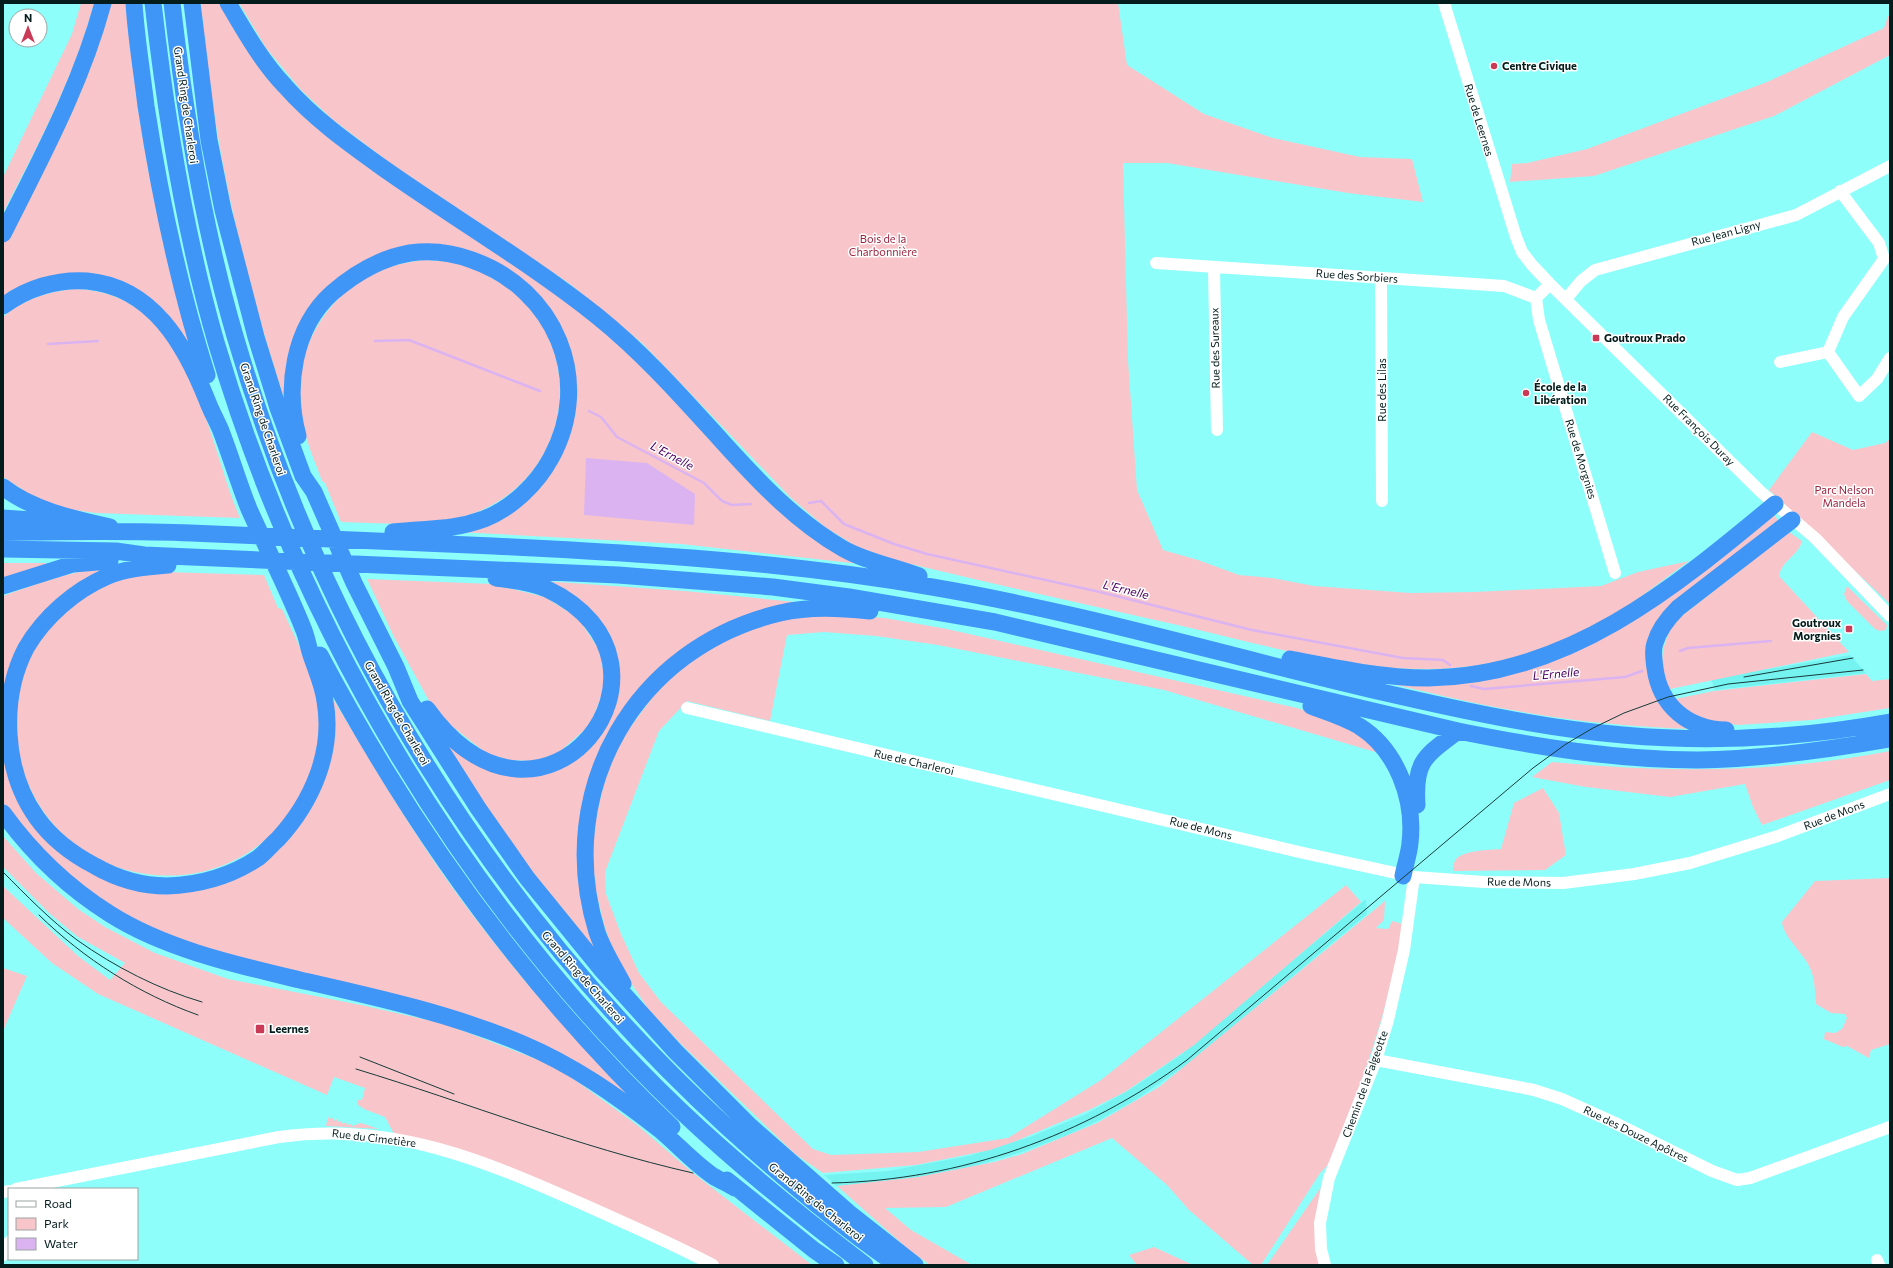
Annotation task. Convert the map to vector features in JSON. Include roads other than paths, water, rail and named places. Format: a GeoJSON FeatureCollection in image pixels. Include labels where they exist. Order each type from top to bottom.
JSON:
{"type":"FeatureCollection","features":[{"type":"Feature","properties":{"kind":"highway"},"geometry":{"type":"LineString","coordinates":[[3,234],[72,96],[85,62],[103,3]]}},
{"type":"Feature","properties":{"kind":"highway"},"geometry":{"type":"LineString","coordinates":[[134,3],[142,72],[162,201],[195,336],[216,403],[220,427]]}},
{"type":"Feature","properties":{"kind":"highway","name":"Grand Ring de Charleroi"},"geometry":{"type":"LineString","coordinates":[[153,3],[164,96],[194,256],[219,349],[248,440],[273,505],[307,582],[350,670],[395,751],[444,828],[480,878],[554,975],[616,1043],[679,1108],[746,1170],[865,1265]]}},
{"type":"Feature","properties":{"kind":"highway","name":"Grand Ring de Charleroi"},"geometry":{"type":"LineString","coordinates":[[172,3],[182,91],[195,169],[212,250],[235,336],[267,435],[294,505],[328,582],[366,661],[412,742],[460,818],[495,866],[566,960],[627,1028],[701,1103],[756,1154],[823,1210],[897,1265]]}},
{"type":"Feature","properties":{"kind":"highway"},"geometry":{"type":"LineString","coordinates":[[192,3],[209,140],[239,277],[278,408],[303,476],[317,499]]}},
{"type":"Feature","properties":{"kind":"highway"},"geometry":{"type":"LineString","coordinates":[[228,3],[247,36],[284,85],[313,114],[368,158],[544,276],[598,317],[640,354],[758,481],[820,535],[844,550],[876,563],[918,576],[934,587]]}},
{"type":"Feature","properties":{"kind":"highway"},"geometry":{"type":"LineString","coordinates":[[359,540],[395,532],[433,530],[460,526],[486,518],[507,507],[529,488],[544,471],[556,449],[564,426],[568,404],[568,378],[565,357],[558,337],[546,315],[530,295],[509,277],[488,266],[462,256],[439,252],[411,253],[384,260],[365,269],[346,281],[326,298],[312,318],[302,337],[294,363],[292,381],[294,420],[317,499],[354,583],[396,667],[410,702],[478,808],[527,878],[601,969],[675,1051],[750,1126],[849,1213],[915,1265]]}},
{"type":"Feature","properties":{"kind":"highway"},"geometry":{"type":"LineString","coordinates":[[3,306],[28,291],[41,286],[66,281],[100,283],[133,296],[159,316],[178,340],[194,368],[220,427],[247,504],[305,632],[325,700],[327,719],[326,744],[322,764],[309,798],[290,825],[260,857],[231,872],[201,883],[165,886],[132,881],[105,872],[78,857],[57,841],[37,818],[24,796],[15,772],[10,750],[7,725],[10,698],[16,674],[25,650],[39,629],[59,607],[106,576],[134,568],[169,564],[192,556]]}},
{"type":"Feature","properties":{"kind":"highway"},"geometry":{"type":"LineString","coordinates":[[3,487],[18,498],[42,509],[96,524],[128,530]]}},
{"type":"Feature","properties":{"kind":"highway"},"geometry":{"type":"LineString","coordinates":[[1214,650],[1241,650],[1315,664],[1395,676],[1429,678],[1504,669],[1538,659],[1610,627],[1671,587],[1775,504]]}},
{"type":"Feature","properties":{"kind":"highway"},"geometry":{"type":"LineString","coordinates":[[3,518],[96,524]]}},
{"type":"Feature","properties":{"kind":"highway"},"geometry":{"type":"LineString","coordinates":[[1765,738],[1741,731],[1705,727],[1684,719],[1675,711],[1659,686],[1653,657],[1654,644],[1664,624],[1678,608],[1792,520]]}},
{"type":"Feature","properties":{"kind":"highway"},"geometry":{"type":"LineString","coordinates":[[3,532],[96,533],[128,530],[620,552],[696,558],[844,574],[934,587],[1043,610],[1214,650],[1288,670],[1452,708],[1531,724],[1624,735],[1699,739],[1765,738],[1837,732],[1890,722]]}},
{"type":"Feature","properties":{"kind":"highway"},"geometry":{"type":"LineString","coordinates":[[3,549],[116,551],[144,555],[618,575],[718,582],[818,593],[915,608],[1026,628],[1458,731],[1527,745],[1613,756],[1698,760],[1839,748],[1890,739]]}},
{"type":"Feature","properties":{"kind":"highway"},"geometry":{"type":"LineString","coordinates":[[3,586],[73,564],[117,560],[144,555]]}},
{"type":"Feature","properties":{"kind":"highway"},"geometry":{"type":"LineString","coordinates":[[396,667],[437,724],[460,746],[481,760],[507,768],[531,769],[552,764],[569,756],[585,743],[601,722],[609,703],[611,681],[609,657],[603,639],[586,615],[569,602],[545,588],[514,580],[478,575],[452,567]]}},
{"type":"Feature","properties":{"kind":"highway"},"geometry":{"type":"LineString","coordinates":[[637,1008],[610,961],[598,933],[589,901],[585,840],[588,808],[596,780],[608,748],[637,701],[658,678],[703,643],[753,620],[781,612],[813,608],[877,611],[915,608]]}},
{"type":"Feature","properties":{"kind":"highway"},"geometry":{"type":"LineString","coordinates":[[305,632],[316,646],[370,747],[428,838],[483,914],[536,982],[631,1088],[736,1188],[836,1265]]}},
{"type":"Feature","properties":{"kind":"highway"},"geometry":{"type":"LineString","coordinates":[[1286,690],[1305,704],[1335,714],[1359,726],[1378,742],[1390,758],[1401,777],[1408,798],[1410,843],[1409,876]]}},
{"type":"Feature","properties":{"kind":"highway"},"geometry":{"type":"LineString","coordinates":[[1409,876],[1419,822],[1415,784],[1421,764],[1434,749],[1458,731]]}},
{"type":"Feature","properties":{"kind":"highway"},"geometry":{"type":"LineString","coordinates":[[3,813],[37,855],[62,879],[117,918],[143,931],[215,959],[443,1016],[523,1044],[553,1058],[622,1101],[662,1132],[712,1175],[736,1188]]}},
{"type":"Feature","properties":{"kind":"street","name":"Rue de Leernes"},"geometry":{"type":"LineString","coordinates":[[1444,3],[1516,237]]}},
{"type":"Feature","properties":{"kind":"street","name":"Rue Jean Ligny"},"geometry":{"type":"LineString","coordinates":[[1566,299],[1581,281],[1595,270],[1796,214],[1890,166]]}},
{"type":"Feature","properties":{"kind":"street"},"geometry":{"type":"LineString","coordinates":[[1828,352],[1843,317],[1884,259],[1879,243],[1840,191]]}},
{"type":"Feature","properties":{"kind":"street","name":"Rue François Duray"},"geometry":{"type":"LineString","coordinates":[[1516,237],[1522,252],[1550,284],[1775,504],[1815,538],[1890,616]]}},
{"type":"Feature","properties":{"kind":"street","name":"Rue des Sorbiers"},"geometry":{"type":"LineString","coordinates":[[1156,263],[1504,286],[1536,298]]}},
{"type":"Feature","properties":{"kind":"street","name":"Rue des Sureaux"},"geometry":{"type":"LineString","coordinates":[[1214,267],[1217,430]]}},
{"type":"Feature","properties":{"kind":"street","name":"Rue des Lilas"},"geometry":{"type":"LineString","coordinates":[[1381,278],[1382,502]]}},
{"type":"Feature","properties":{"kind":"street"},"geometry":{"type":"LineString","coordinates":[[1536,298],[1550,284]]}},
{"type":"Feature","properties":{"kind":"street","name":"Rue de Morgnies"},"geometry":{"type":"LineString","coordinates":[[1536,298],[1539,320],[1615,574]]}},
{"type":"Feature","properties":{"kind":"street"},"geometry":{"type":"LineString","coordinates":[[1828,352],[1859,396],[1877,379],[1890,358]]}},
{"type":"Feature","properties":{"kind":"street"},"geometry":{"type":"LineString","coordinates":[[1780,362],[1828,352]]}},
{"type":"Feature","properties":{"kind":"street","name":"Rue de Charleroi"},"geometry":{"type":"LineString","coordinates":[[687,708],[1142,814]]}},
{"type":"Feature","properties":{"kind":"street","name":"Rue de Mons"},"geometry":{"type":"LineString","coordinates":[[1142,814],[1409,876],[1484,882],[1563,882],[1634,874],[1690,863],[1778,836],[1890,794]]}},
{"type":"Feature","properties":{"kind":"street","name":"Chemin de la Falgeotte"},"geometry":{"type":"LineString","coordinates":[[1325,1265],[1321,1249],[1320,1223],[1329,1178],[1376,1060],[1388,1020],[1404,950],[1409,876]]}},
{"type":"Feature","properties":{"kind":"street","name":"Rue des Douze Apôtres"},"geometry":{"type":"LineString","coordinates":[[1376,1060],[1534,1090],[1562,1099],[1613,1122],[1712,1171],[1737,1180],[1750,1178],[1890,1127]]}},
{"type":"Feature","properties":{"kind":"street","name":"Rue du Cimetière"},"geometry":{"type":"LineString","coordinates":[[35,1187],[299,1134],[334,1132],[388,1137],[435,1146],[494,1166],[655,1237],[713,1265]]}},
{"type":"Feature","properties":{"kind":"street"},"geometry":{"type":"LineString","coordinates":[[3,1255],[8,1244]]}},
{"type":"Feature","properties":{"kind":"water"},"geometry":{"type":"Polygon","coordinates":[[[586,458],[647,463],[695,494],[694,525],[584,515],[586,458]]]}},
{"type":"Feature","properties":{"kind":"waterway","name":"L'Ernelle"},"geometry":{"type":"LineString","coordinates":[[375,341],[409,340],[540,391]]}},
{"type":"Feature","properties":{"kind":"waterway","name":"L'Ernelle"},"geometry":{"type":"LineString","coordinates":[[48,344],[98,341]]}},
{"type":"Feature","properties":{"kind":"waterway","name":"L'Ernelle"},"geometry":{"type":"LineString","coordinates":[[589,411],[601,417],[617,437],[704,483],[722,501],[732,505],[751,504]]}},
{"type":"Feature","properties":{"kind":"waterway","name":"L'Ernelle"},"geometry":{"type":"LineString","coordinates":[[809,503],[821,501],[844,524],[894,544],[927,554],[1100,592],[1252,630],[1403,658],[1443,660],[1450,665]]}},
{"type":"Feature","properties":{"kind":"waterway","name":"L'Ernelle"},"geometry":{"type":"LineString","coordinates":[[1680,651],[1688,648],[1771,641]]}},
{"type":"Feature","properties":{"kind":"waterway","name":"L'Ernelle"},"geometry":{"type":"LineString","coordinates":[[1471,686],[1484,689],[1625,677],[1642,671]]}},
{"type":"Feature","properties":{"kind":"tram line"},"geometry":{"type":"LineString","coordinates":[[1744,677],[1853,658]]}},
{"type":"Feature","properties":{"kind":"tram line"},"geometry":{"type":"LineString","coordinates":[[832,1183],[880,1180],[927,1173],[974,1163],[1019,1149],[1063,1132],[1106,1111],[1147,1087],[1187,1060],[1533,768],[1566,744],[1593,728],[1624,713],[1668,697],[1728,684],[1863,670]]}},
{"type":"Feature","properties":{"kind":"tram line"},"geometry":{"type":"LineString","coordinates":[[3,872],[57,924],[91,950],[153,984],[202,1002]]}},
{"type":"Feature","properties":{"kind":"tram line"},"geometry":{"type":"LineString","coordinates":[[39,915],[56,931],[113,974],[155,997],[198,1015]]}},
{"type":"Feature","properties":{"kind":"tram line"},"geometry":{"type":"LineString","coordinates":[[360,1057],[454,1094]]}},
{"type":"Feature","properties":{"kind":"tram line"},"geometry":{"type":"LineString","coordinates":[[356,1069],[565,1138],[693,1173]]}},
{"type":"Feature","properties":{"kind":"place","name":"Centre Civique"},"geometry":{"type":"Point","coordinates":[1494,66]}},
{"type":"Feature","properties":{"kind":"place","name":"Goutroux Prado"},"geometry":{"type":"Point","coordinates":[1596,338]}},
{"type":"Feature","properties":{"kind":"place","name":"École de la Libération"},"geometry":{"type":"Point","coordinates":[1526,393]}},
{"type":"Feature","properties":{"kind":"place","name":"Goutroux Morgnies"},"geometry":{"type":"Point","coordinates":[1849,629]}},
{"type":"Feature","properties":{"kind":"place","name":"Leernes"},"geometry":{"type":"Point","coordinates":[260,1029]}},
{"type":"Feature","properties":{"kind":"park label","name":"Bois de la Charbonnière"},"geometry":{"type":"Point","coordinates":[883,245]}},
{"type":"Feature","properties":{"kind":"park label","name":"Parc Nelson Mandela"},"geometry":{"type":"Point","coordinates":[1844,496]}}]}
